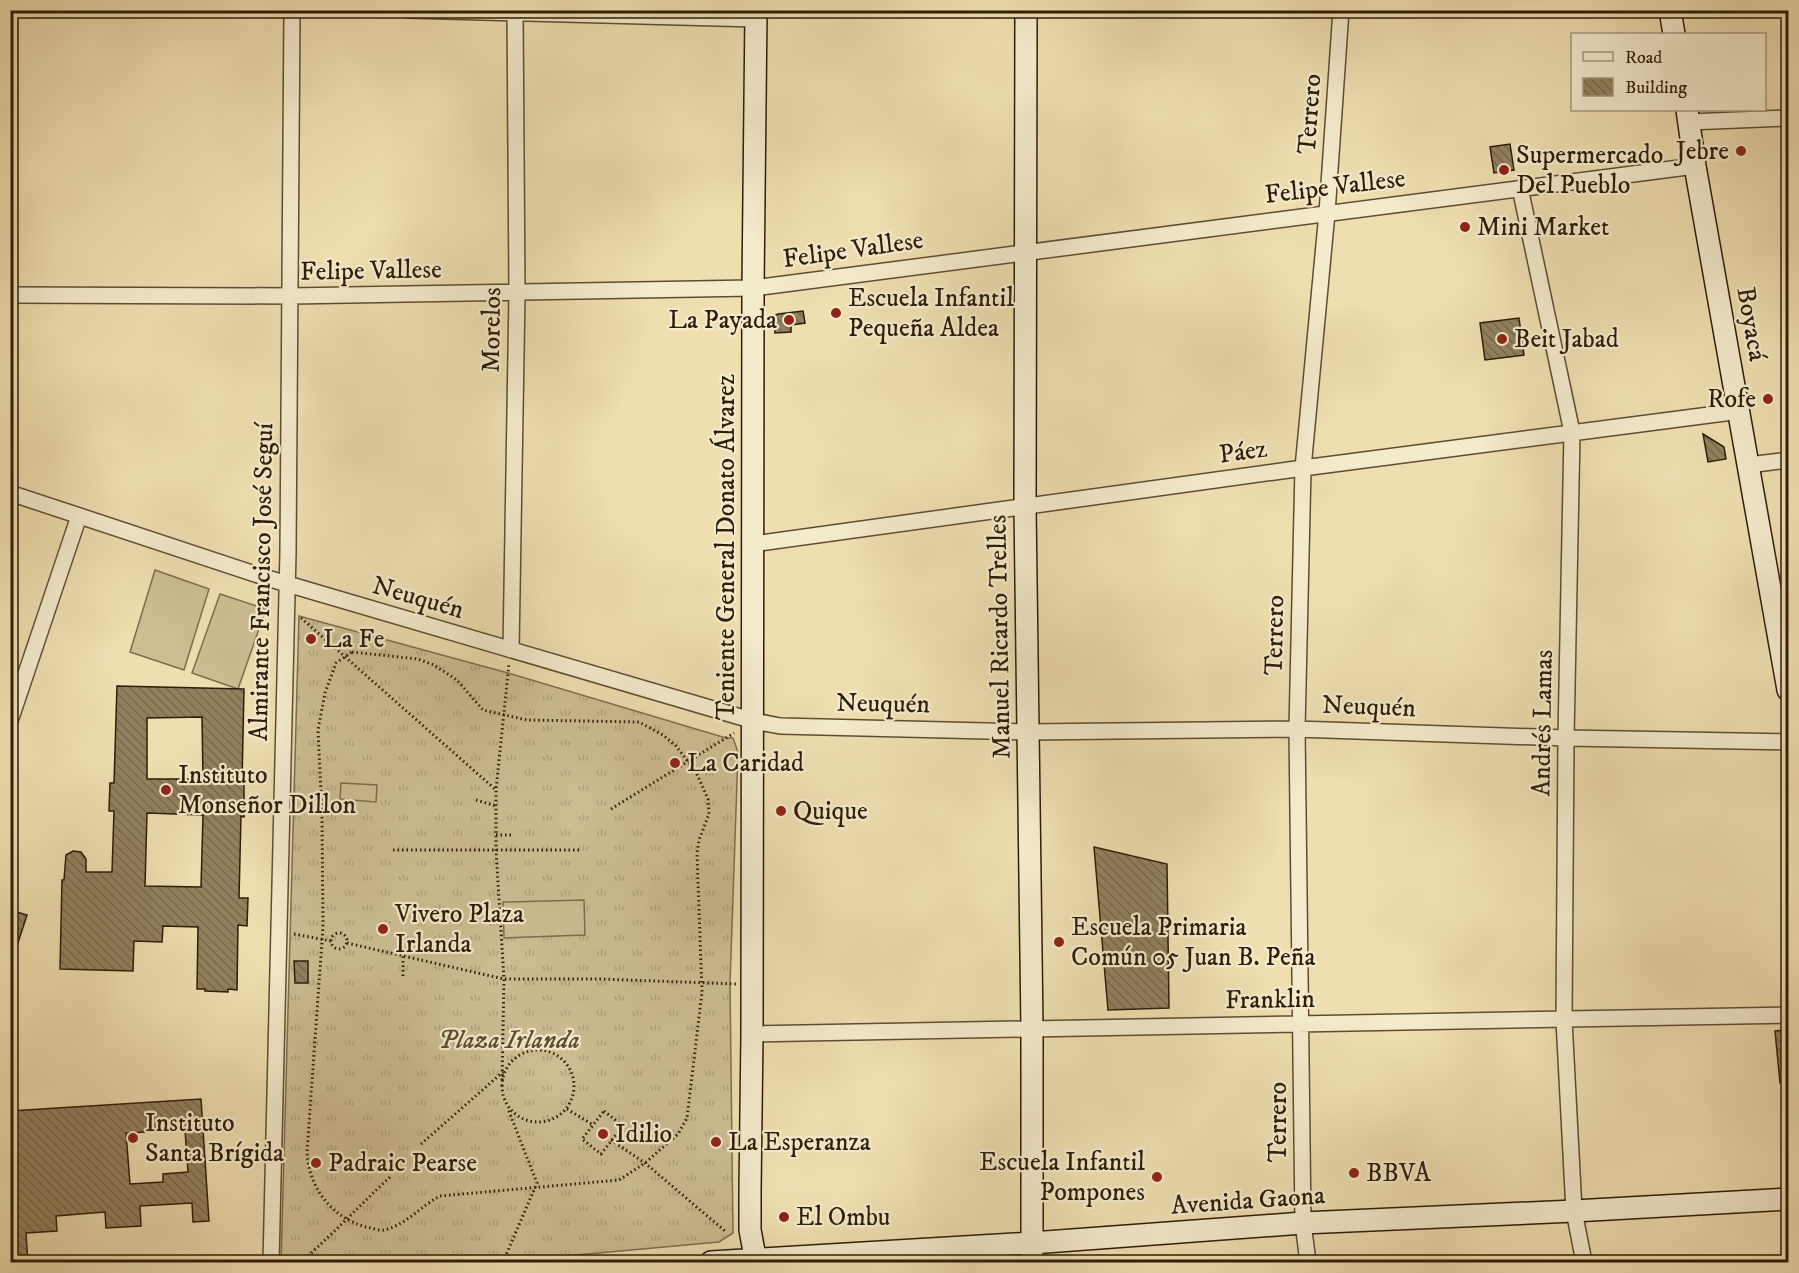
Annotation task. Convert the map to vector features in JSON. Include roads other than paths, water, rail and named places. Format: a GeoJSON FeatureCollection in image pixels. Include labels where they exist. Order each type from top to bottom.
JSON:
{"type":"FeatureCollection","features":[{"type":"Feature","properties":{"kind":"street","name":"Almirante Francisco José Seguí"},"geometry":{"type":"LineString","coordinates":[[271,1263],[287,605],[292,10]]}},
{"type":"Feature","properties":{"kind":"street"},"geometry":{"type":"LineString","coordinates":[[408,10],[756,15]]}},
{"type":"Feature","properties":{"kind":"street","name":"Manuel Ricardo Trelles"},"geometry":{"type":"LineString","coordinates":[[1026,10],[1025,506],[1032,1028],[1032,1253]]}},
{"type":"Feature","properties":{"kind":"street","name":"Terrero"},"geometry":{"type":"LineString","coordinates":[[1308,1263],[1303,1224],[1297,729],[1303,468],[1327,213],[1341,10]]}},
{"type":"Feature","properties":{"kind":"street"},"geometry":{"type":"LineString","coordinates":[[1670,10],[1674,33]]}},
{"type":"Feature","properties":{"kind":"street","name":"Morelos"},"geometry":{"type":"LineString","coordinates":[[511,650],[516,293],[515,12]]}},
{"type":"Feature","properties":{"kind":"street","name":"Teniente General Donato Álvarez"},"geometry":{"type":"LineString","coordinates":[[756,15],[750,1191],[750,1230],[756,1261]]}},
{"type":"Feature","properties":{"kind":"street"},"geometry":{"type":"LineString","coordinates":[[1688,116],[1788,118]]}},
{"type":"Feature","properties":{"kind":"street","name":"Boyacá"},"geometry":{"type":"LineString","coordinates":[[1688,116],[1788,690]]}},
{"type":"Feature","properties":{"kind":"street","name":"Felipe Vallese"},"geometry":{"type":"LineString","coordinates":[[10,295],[290,296],[753,288],[1695,166]]}},
{"type":"Feature","properties":{"kind":"street","name":"Andrés Lamas"},"geometry":{"type":"LineString","coordinates":[[1520,188],[1572,432],[1566,738],[1564,1020],[1574,1211],[1584,1263]]}},
{"type":"Feature","properties":{"kind":"street","name":"Páez"},"geometry":{"type":"LineString","coordinates":[[753,544],[1303,468],[1740,411]]}},
{"type":"Feature","properties":{"kind":"street"},"geometry":{"type":"LineString","coordinates":[[1749,465],[1788,460]]}},
{"type":"Feature","properties":{"kind":"street","name":"Neuquén"},"geometry":{"type":"LineString","coordinates":[[10,493],[287,584],[754,721],[780,726],[1028,732],[1297,729],[1566,738],[1788,742]]}},
{"type":"Feature","properties":{"kind":"street"},"geometry":{"type":"LineString","coordinates":[[10,721],[79,516]]}},
{"type":"Feature","properties":{"kind":"street","name":"Franklin"},"geometry":{"type":"LineString","coordinates":[[752,1034],[1788,1015]]}},
{"type":"Feature","properties":{"kind":"street","name":"Avenida Gaona"},"geometry":{"type":"LineString","coordinates":[[711,1263],[1032,1253],[1303,1224],[1788,1198]]}},
{"type":"Feature","properties":{"kind":"place","name":"Jebre"},"geometry":{"type":"Point","coordinates":[1741,151]}},
{"type":"Feature","properties":{"kind":"place","name":"Supermercado Del Pueblo"},"geometry":{"type":"Point","coordinates":[1504,170]}},
{"type":"Feature","properties":{"kind":"place","name":"Mini Market"},"geometry":{"type":"Point","coordinates":[1465,227]}},
{"type":"Feature","properties":{"kind":"place","name":"Escuela Infantil Pequeña Aldea"},"geometry":{"type":"Point","coordinates":[836,313]}},
{"type":"Feature","properties":{"kind":"place","name":"La Payada"},"geometry":{"type":"Point","coordinates":[789,320]}},
{"type":"Feature","properties":{"kind":"place","name":"Beit Jabad"},"geometry":{"type":"Point","coordinates":[1502,339]}},
{"type":"Feature","properties":{"kind":"place","name":"Rofe"},"geometry":{"type":"Point","coordinates":[1768,399]}},
{"type":"Feature","properties":{"kind":"place","name":"La Fe"},"geometry":{"type":"Point","coordinates":[311,639]}},
{"type":"Feature","properties":{"kind":"place","name":"La Caridad"},"geometry":{"type":"Point","coordinates":[675,763]}},
{"type":"Feature","properties":{"kind":"place","name":"Instituto Monseñor Dillon"},"geometry":{"type":"Point","coordinates":[166,790]}},
{"type":"Feature","properties":{"kind":"place","name":"Quique"},"geometry":{"type":"Point","coordinates":[781,811]}},
{"type":"Feature","properties":{"kind":"place","name":"Vivero Plaza Irlanda"},"geometry":{"type":"Point","coordinates":[383,929]}},
{"type":"Feature","properties":{"kind":"place","name":"Escuela Primaria Común 05 Juan B. Peña"},"geometry":{"type":"Point","coordinates":[1059,942]}},
{"type":"Feature","properties":{"kind":"place","name":"Idilio"},"geometry":{"type":"Point","coordinates":[603,1134]}},
{"type":"Feature","properties":{"kind":"place","name":"Instituto Santa Brígida"},"geometry":{"type":"Point","coordinates":[133,1138]}},
{"type":"Feature","properties":{"kind":"place","name":"La Esperanza"},"geometry":{"type":"Point","coordinates":[716,1142]}},
{"type":"Feature","properties":{"kind":"place","name":"Padraic Pearse"},"geometry":{"type":"Point","coordinates":[316,1163]}},
{"type":"Feature","properties":{"kind":"place","name":"BBVA"},"geometry":{"type":"Point","coordinates":[1354,1173]}},
{"type":"Feature","properties":{"kind":"place","name":"Escuela Infantil Pompones"},"geometry":{"type":"Point","coordinates":[1157,1177]}},
{"type":"Feature","properties":{"kind":"place","name":"El Ombu"},"geometry":{"type":"Point","coordinates":[784,1217]}},
{"type":"Feature","properties":{"kind":"park label","name":"Plaza Irlanda"},"geometry":{"type":"Point","coordinates":[509,1040]}}]}
